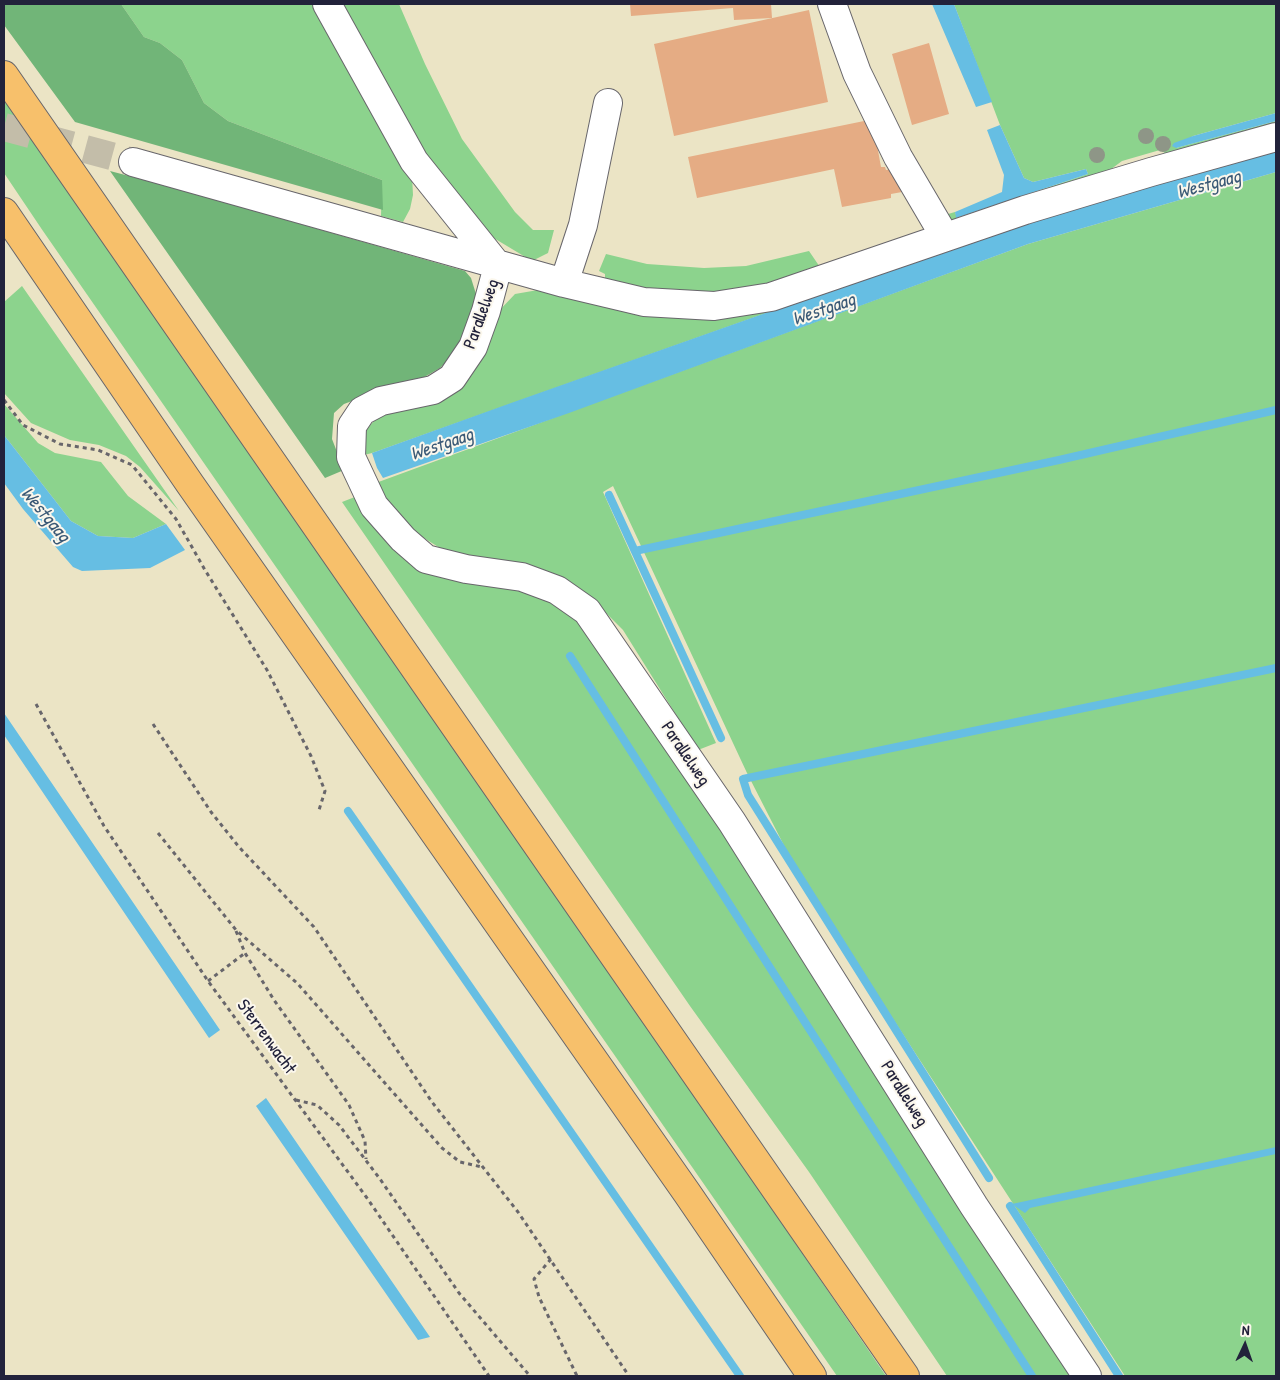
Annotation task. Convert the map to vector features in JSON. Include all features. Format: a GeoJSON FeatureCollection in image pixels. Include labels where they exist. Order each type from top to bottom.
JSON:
{"type":"FeatureCollection","features":[{"type":"Feature","properties":{"kind":"highway"},"geometry":{"type":"LineString","coordinates":[[4,75],[905,1376]]}},
{"type":"Feature","properties":{"kind":"highway"},"geometry":{"type":"LineString","coordinates":[[4,212],[264,590],[687,1193],[812,1376]]}},
{"type":"Feature","properties":{"kind":"street"},"geometry":{"type":"LineString","coordinates":[[328,4],[414,161],[498,266]]}},
{"type":"Feature","properties":{"kind":"street"},"geometry":{"type":"LineString","coordinates":[[832,4],[865,90],[898,158],[945,237]]}},
{"type":"Feature","properties":{"kind":"street"},"geometry":{"type":"LineString","coordinates":[[564,283],[583,225],[608,104]]}},
{"type":"Feature","properties":{"kind":"street"},"geometry":{"type":"LineString","coordinates":[[133,162],[564,283],[644,302],[714,306],[771,297],[945,237],[1151,172],[1276,137]]}},
{"type":"Feature","properties":{"kind":"street","name":"Parallelweg"},"geometry":{"type":"LineString","coordinates":[[498,266],[473,347],[452,378],[433,390],[381,401],[362,411],[352,426],[351,456],[374,506],[403,539],[426,559],[466,569],[522,577],[557,590],[587,611],[732,822],[974,1206],[1087,1376]]}},
{"type":"Feature","properties":{"kind":"path"},"geometry":{"type":"LineString","coordinates":[[4,400],[23,425],[60,444],[98,450],[132,465],[176,519],[267,670],[311,756],[325,791],[319,810]]}},
{"type":"Feature","properties":{"kind":"path","name":"Sterrenwacht"},"geometry":{"type":"LineString","coordinates":[[36,704],[104,826],[208,981],[367,1198],[489,1376]]}},
{"type":"Feature","properties":{"kind":"path"},"geometry":{"type":"LineString","coordinates":[[152,724],[211,812],[239,848],[314,927],[432,1102],[518,1212],[551,1259],[628,1376]]}},
{"type":"Feature","properties":{"kind":"path"},"geometry":{"type":"LineString","coordinates":[[158,833],[236,930],[297,983],[442,1148],[460,1162],[482,1167]]}},
{"type":"Feature","properties":{"kind":"path"},"geometry":{"type":"LineString","coordinates":[[236,930],[245,953],[274,1000],[349,1105],[365,1141],[366,1160]]}},
{"type":"Feature","properties":{"kind":"path"},"geometry":{"type":"LineString","coordinates":[[208,981],[245,953]]}},
{"type":"Feature","properties":{"kind":"path"},"geometry":{"type":"LineString","coordinates":[[296,1100],[318,1105],[339,1125],[366,1160],[459,1293],[530,1376]]}},
{"type":"Feature","properties":{"kind":"path"},"geometry":{"type":"LineString","coordinates":[[551,1259],[534,1279],[539,1297],[577,1376]]}},
{"type":"Feature","properties":{"kind":"green space"},"geometry":{"type":"Polygon","coordinates":[[[4,4],[121,4],[144,37],[160,43],[182,60],[204,103],[228,121],[382,180],[383,210],[75,122],[4,25],[4,4]]]}},
{"type":"Feature","properties":{"kind":"green space"},"geometry":{"type":"Polygon","coordinates":[[[121,4],[399,4],[425,64],[462,139],[515,212],[533,230],[554,230],[548,253],[534,260],[527,258],[482,231],[412,176],[413,195],[410,209],[403,222],[381,216],[382,180],[228,121],[204,103],[182,60],[160,43],[144,37],[121,4]]]}},
{"type":"Feature","properties":{"kind":"green space"},"geometry":{"type":"Polygon","coordinates":[[[954,4],[1276,4],[1276,113],[1193,136],[1176,148],[1276,121],[1276,132],[1168,155],[1160,150],[1122,161],[1091,184],[957,225],[941,216],[955,212],[957,218],[1088,174],[1086,169],[1033,182],[1024,178],[1000,125],[954,4]]]}},
{"type":"Feature","properties":{"kind":"green space"},"geometry":{"type":"Polygon","coordinates":[[[4,95],[518,837],[886,1376],[837,1376],[43,231],[4,173],[4,95]]]}},
{"type":"Feature","properties":{"kind":"green space"},"geometry":{"type":"Polygon","coordinates":[[[110,171],[465,271],[471,278],[476,294],[474,322],[465,343],[440,368],[421,379],[384,389],[344,404],[334,413],[332,439],[344,470],[325,478],[110,171]]]}},
{"type":"Feature","properties":{"kind":"green space"},"geometry":{"type":"Polygon","coordinates":[[[1276,172],[1276,1376],[1125,1376],[797,871],[747,773],[613,486],[603,492],[716,743],[698,750],[623,630],[599,606],[473,557],[440,548],[411,530],[373,484],[1028,244],[1276,172]]]}},
{"type":"Feature","properties":{"kind":"green space"},"geometry":{"type":"Polygon","coordinates":[[[958,245],[360,456],[366,430],[380,414],[443,395],[496,314],[515,294],[538,290],[635,314],[688,319],[720,319],[742,315],[958,245]]]}},
{"type":"Feature","properties":{"kind":"green space"},"geometry":{"type":"Polygon","coordinates":[[[809,251],[824,273],[732,292],[701,293],[647,288],[605,280],[605,274],[599,271],[606,254],[647,264],[704,268],[746,266],[809,251]]]}},
{"type":"Feature","properties":{"kind":"green space"},"geometry":{"type":"Polygon","coordinates":[[[22,286],[179,511],[140,467],[126,456],[99,445],[70,440],[31,423],[4,393],[4,302],[22,286]]]}},
{"type":"Feature","properties":{"kind":"green space"},"geometry":{"type":"Polygon","coordinates":[[[4,404],[38,443],[55,453],[101,462],[128,496],[166,524],[133,538],[98,536],[71,521],[4,435],[4,404]]]}},
{"type":"Feature","properties":{"kind":"green space"},"geometry":{"type":"Polygon","coordinates":[[[360,495],[399,554],[413,566],[464,580],[515,588],[556,603],[597,635],[1073,1376],[947,1376],[809,1172],[690,1006],[342,502],[360,495]]]}},
{"type":"Feature","properties":{"kind":"water"},"geometry":{"type":"Polygon","coordinates":[[[932,4],[954,4],[992,102],[976,107],[932,4]]]}},
{"type":"Feature","properties":{"kind":"water"},"geometry":{"type":"Polygon","coordinates":[[[1276,113],[1276,121],[1176,148],[1172,146],[1174,143],[1193,136],[1276,113]]]}},
{"type":"Feature","properties":{"kind":"water"},"geometry":{"type":"Polygon","coordinates":[[[1000,125],[1024,178],[1033,182],[1086,169],[1088,174],[956,218],[955,212],[1002,192],[1004,175],[987,130],[1000,125]]]}},
{"type":"Feature","properties":{"kind":"water","name":"Westgaag"},"geometry":{"type":"Polygon","coordinates":[[[1276,150],[1276,172],[1028,244],[569,413],[383,478],[377,468],[372,453],[511,403],[958,245],[1081,205],[1276,150]]]}},
{"type":"Feature","properties":{"kind":"water","name":"Westgaag"},"geometry":{"type":"Polygon","coordinates":[[[4,435],[71,521],[98,536],[133,538],[166,524],[185,550],[150,568],[82,571],[73,567],[23,509],[4,483],[4,435]]]}},
{"type":"Feature","properties":{"kind":"water"},"geometry":{"type":"Polygon","coordinates":[[[4,713],[220,1030],[209,1038],[4,735],[4,713]]]}},
{"type":"Feature","properties":{"kind":"water"},"geometry":{"type":"Polygon","coordinates":[[[266,1098],[430,1337],[418,1340],[256,1106],[266,1098]]]}},
{"type":"Feature","properties":{"kind":"water"},"geometry":{"type":"Polygon","coordinates":[[[1276,1147],[1276,1154],[1030,1208],[1025,1213],[1012,1204],[1276,1147]]]}},
{"type":"Feature","properties":{"kind":"building"},"geometry":{"type":"Polygon","coordinates":[[[630,4],[771,4],[772,18],[734,20],[733,8],[631,16],[630,4]]]}},
{"type":"Feature","properties":{"kind":"building"},"geometry":{"type":"Polygon","coordinates":[[[809,10],[828,102],[674,136],[654,44],[809,10]]]}},
{"type":"Feature","properties":{"kind":"building"},"geometry":{"type":"Polygon","coordinates":[[[929,43],[949,114],[912,125],[892,54],[929,43]]]}},
{"type":"Feature","properties":{"kind":"building"},"geometry":{"type":"Polygon","coordinates":[[[869,120],[873,123],[881,167],[885,167],[886,170],[897,168],[902,192],[891,194],[891,198],[842,207],[834,169],[697,198],[688,157],[869,120]]]}},
{"type":"Feature","properties":{"kind":"waterway"},"geometry":{"type":"LineString","coordinates":[[635,551],[1059,460],[1276,410]]}},
{"type":"Feature","properties":{"kind":"waterway"},"geometry":{"type":"LineString","coordinates":[[609,495],[721,738]]}},
{"type":"Feature","properties":{"kind":"waterway"},"geometry":{"type":"LineString","coordinates":[[570,656],[1032,1376]]}},
{"type":"Feature","properties":{"kind":"waterway"},"geometry":{"type":"LineString","coordinates":[[989,1178],[748,795],[743,779],[1276,668]]}},
{"type":"Feature","properties":{"kind":"waterway"},"geometry":{"type":"LineString","coordinates":[[348,811],[740,1376]]}},
{"type":"Feature","properties":{"kind":"waterway"},"geometry":{"type":"LineString","coordinates":[[1010,1206],[1119,1376]]}},
{"type":"Feature","properties":{"kind":"tunnel"},"geometry":{"type":"LineString","coordinates":[[4,127],[133,162]]}}]}
